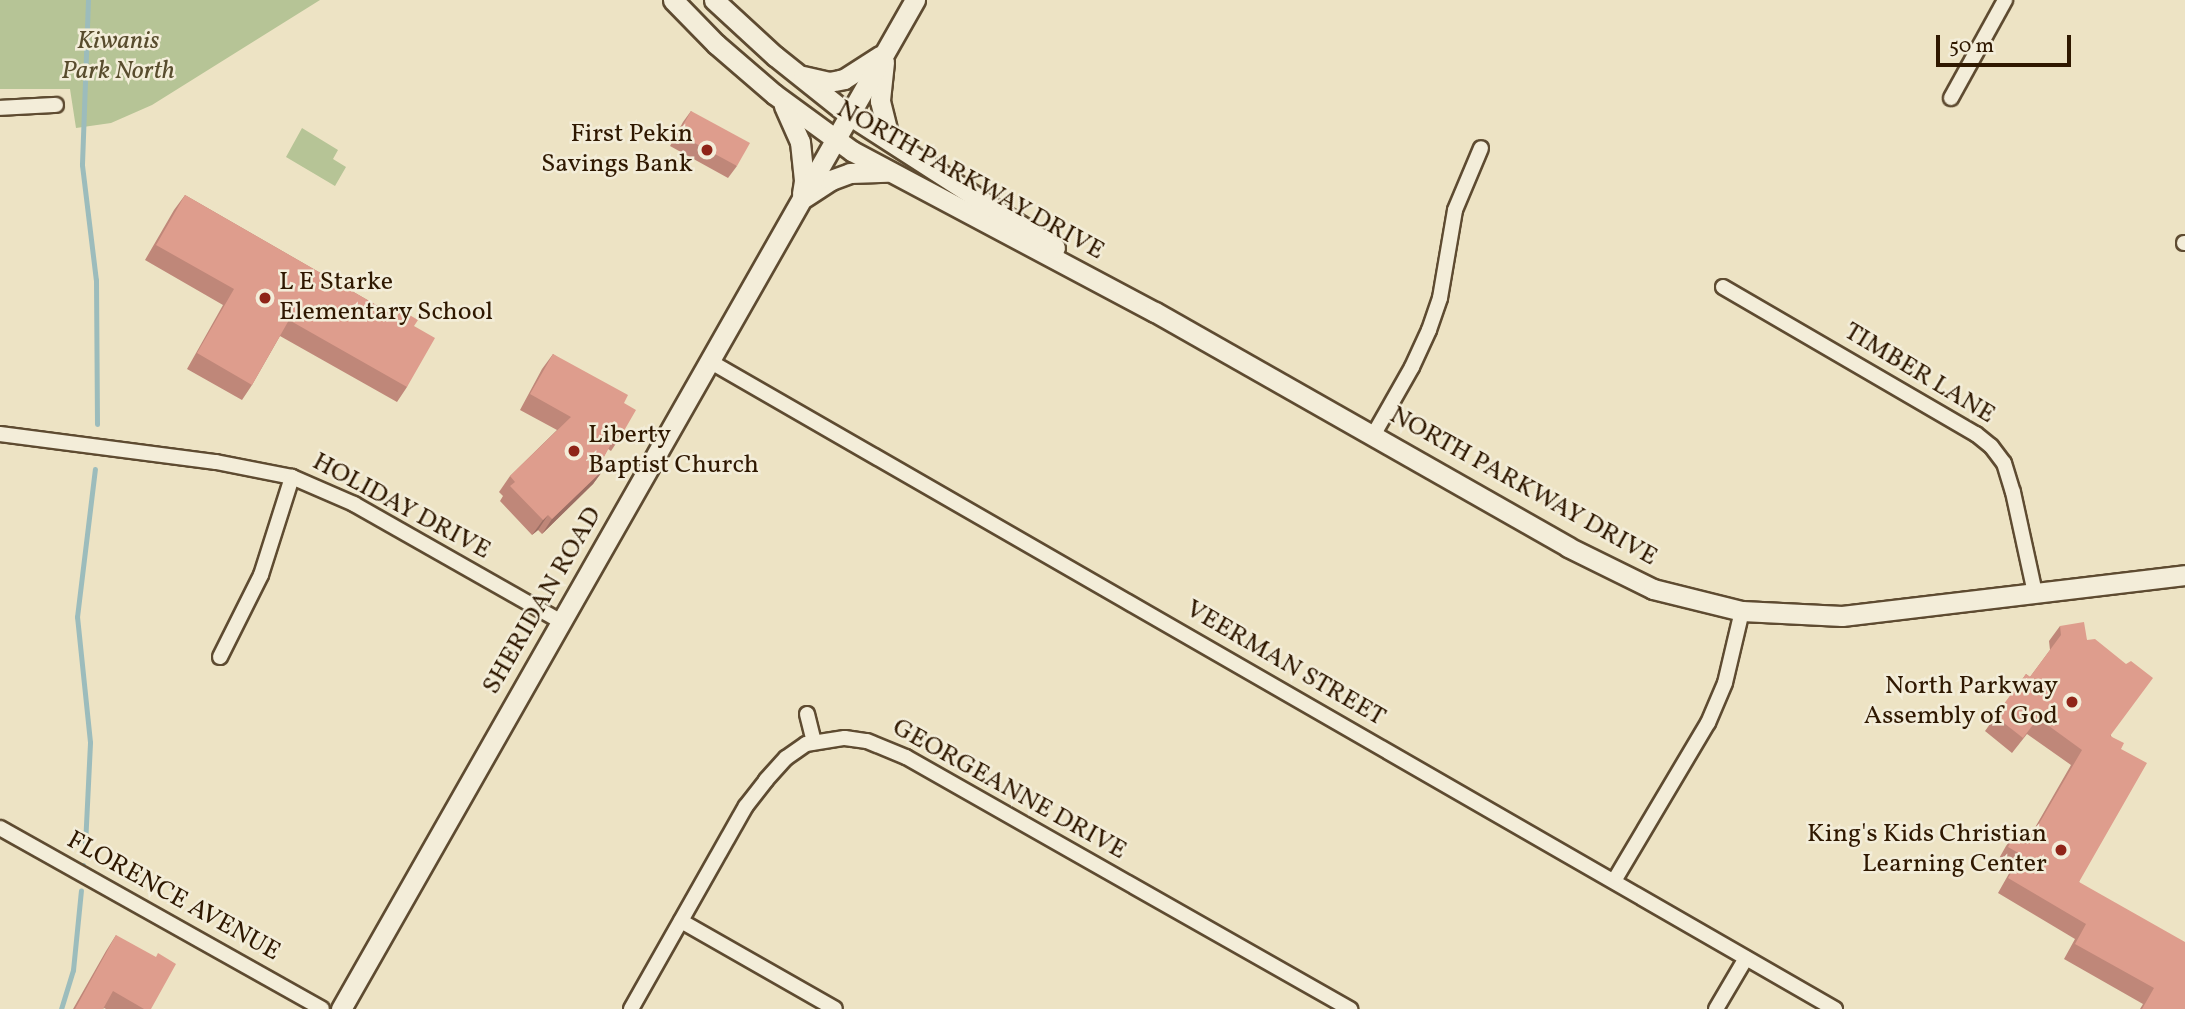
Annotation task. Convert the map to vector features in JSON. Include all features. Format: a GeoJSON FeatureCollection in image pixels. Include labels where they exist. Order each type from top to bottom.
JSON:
{"type":"FeatureCollection","features":[{"type":"Feature","properties":{"kind":"main road","name":"NORTH PARKWAY DRIVE"},"geometry":{"type":"LineString","coordinates":[[673,0],[716,44],[777,96],[835,139],[889,172],[1155,312],[1604,566],[1670,594],[1742,611],[1842,616],[2185,575]]}},
{"type":"Feature","properties":{"kind":"main road","name":"NORTH PARKWAY DRIVE"},"geometry":{"type":"LineString","coordinates":[[714,0],[797,74],[849,115],[1155,312]]}},
{"type":"Feature","properties":{"kind":"main road","name":"SHERIDAN ROAD"},"geometry":{"type":"LineString","coordinates":[[341,1009],[915,0]]}},
{"type":"Feature","properties":{"kind":"main road"},"geometry":{"type":"LineString","coordinates":[[797,74],[829,82],[844,79],[887,51]]}},
{"type":"Feature","properties":{"kind":"main road"},"geometry":{"type":"LineString","coordinates":[[887,51],[880,101],[888,133],[901,149]]}},
{"type":"Feature","properties":{"kind":"main road"},"geometry":{"type":"LineString","coordinates":[[777,96],[789,113],[800,142],[804,181],[801,200]]}},
{"type":"Feature","properties":{"kind":"main road"},"geometry":{"type":"LineString","coordinates":[[801,200],[813,190],[850,173],[889,172]]}},
{"type":"Feature","properties":{"kind":"street"},"geometry":{"type":"LineString","coordinates":[[1951,98],[2005,0]]}},
{"type":"Feature","properties":{"kind":"street"},"geometry":{"type":"LineString","coordinates":[[0,108],[56,105]]}},
{"type":"Feature","properties":{"kind":"street"},"geometry":{"type":"LineString","coordinates":[[1374,434],[1412,367],[1429,330],[1440,298],[1455,210],[1481,148]]}},
{"type":"Feature","properties":{"kind":"street","name":"TIMBER LANE"},"geometry":{"type":"LineString","coordinates":[[1723,287],[1976,434],[1991,446],[2004,463],[2013,492],[2035,593]]}},
{"type":"Feature","properties":{"kind":"street","name":"VEERMAN STREET"},"geometry":{"type":"LineString","coordinates":[[711,362],[1835,1009]]}},
{"type":"Feature","properties":{"kind":"street","name":"HOLIDAY DRIVE"},"geometry":{"type":"LineString","coordinates":[[0,434],[216,461],[292,477],[354,504],[562,622]]}},
{"type":"Feature","properties":{"kind":"street"},"geometry":{"type":"LineString","coordinates":[[220,657],[261,575],[292,477]]}},
{"type":"Feature","properties":{"kind":"street"},"geometry":{"type":"LineString","coordinates":[[1614,881],[1708,723],[1728,674],[1742,611]]}},
{"type":"Feature","properties":{"kind":"street"},"geometry":{"type":"LineString","coordinates":[[807,714],[814,742]]}},
{"type":"Feature","properties":{"kind":"street","name":"GEORGEANNE DRIVE"},"geometry":{"type":"LineString","coordinates":[[631,1009],[746,806],[766,779],[796,750],[814,742],[845,738],[867,741],[906,757],[1350,1009]]}},
{"type":"Feature","properties":{"kind":"street","name":"FLORENCE AVENUE"},"geometry":{"type":"LineString","coordinates":[[2,832],[322,1009]]}},
{"type":"Feature","properties":{"kind":"street"},"geometry":{"type":"LineString","coordinates":[[681,921],[835,1009]]}},
{"type":"Feature","properties":{"kind":"street"},"geometry":{"type":"LineString","coordinates":[[1716,1009],[1746,958]]}},
{"type":"Feature","properties":{"kind":"green space","name":"Kiwanis Park North"},"geometry":{"type":"Polygon","coordinates":[[[0,0],[320,0],[152,105],[111,123],[76,128],[70,89],[0,89],[0,0]]]}},
{"type":"Feature","properties":{"kind":"green space"},"geometry":{"type":"Polygon","coordinates":[[[302,128],[338,150],[333,159],[346,167],[335,186],[286,157],[302,128]]]}},
{"type":"Feature","properties":{"kind":"building"},"geometry":{"type":"Polygon","coordinates":[[[691,111],[750,143],[737,166],[678,134],[691,111]]]}},
{"type":"Feature","properties":{"kind":"building"},"geometry":{"type":"Polygon","coordinates":[[[185,195],[397,317],[401,310],[418,320],[414,326],[435,338],[407,387],[289,320],[252,385],[197,353],[234,289],[156,245],[185,195]]]}},
{"type":"Feature","properties":{"kind":"building"},"geometry":{"type":"Polygon","coordinates":[[[553,354],[628,395],[624,403],[636,410],[621,436],[617,433],[600,464],[604,469],[552,519],[548,515],[543,520],[510,486],[515,482],[510,476],[571,417],[530,394],[553,354]]]}},
{"type":"Feature","properties":{"kind":"building"},"geometry":{"type":"Polygon","coordinates":[[[2084,622],[2087,640],[2095,639],[2126,664],[2131,661],[2153,678],[2110,736],[2124,743],[2121,749],[2147,763],[2079,882],[2185,942],[2185,1009],[2142,1009],[2154,988],[2075,944],[2086,924],[2008,878],[2022,855],[2008,847],[2017,831],[2030,839],[2082,750],[2038,718],[2023,738],[1995,716],[2026,674],[2030,677],[2061,635],[2060,626],[2084,622]]]}},
{"type":"Feature","properties":{"kind":"building"},"geometry":{"type":"Polygon","coordinates":[[[116,935],[156,957],[158,953],[176,964],[151,1009],[144,1009],[113,991],[103,1009],[75,1009],[116,935]]]}},
{"type":"Feature","properties":{"kind":"waterway"},"geometry":{"type":"LineString","coordinates":[[88,0],[82,165],[96,280],[97,424]]}},
{"type":"Feature","properties":{"kind":"waterway"},"geometry":{"type":"LineString","coordinates":[[85,845],[90,742],[77,617],[95,469]]}},
{"type":"Feature","properties":{"kind":"waterway"},"geometry":{"type":"LineString","coordinates":[[61,1009],[73,970],[81,890]]}},
{"type":"Feature","properties":{"kind":"place","name":"First Pekin Savings Bank"},"geometry":{"type":"Point","coordinates":[707,150]}},
{"type":"Feature","properties":{"kind":"place","name":"L E Starke Elementary School"},"geometry":{"type":"Point","coordinates":[265,298]}},
{"type":"Feature","properties":{"kind":"place","name":"Liberty Baptist Church"},"geometry":{"type":"Point","coordinates":[574,451]}},
{"type":"Feature","properties":{"kind":"place","name":"North Parkway Assembly of God"},"geometry":{"type":"Point","coordinates":[2072,702]}},
{"type":"Feature","properties":{"kind":"place","name":"King's Kids Christian Learning Center"},"geometry":{"type":"Point","coordinates":[2061,850]}}]}
